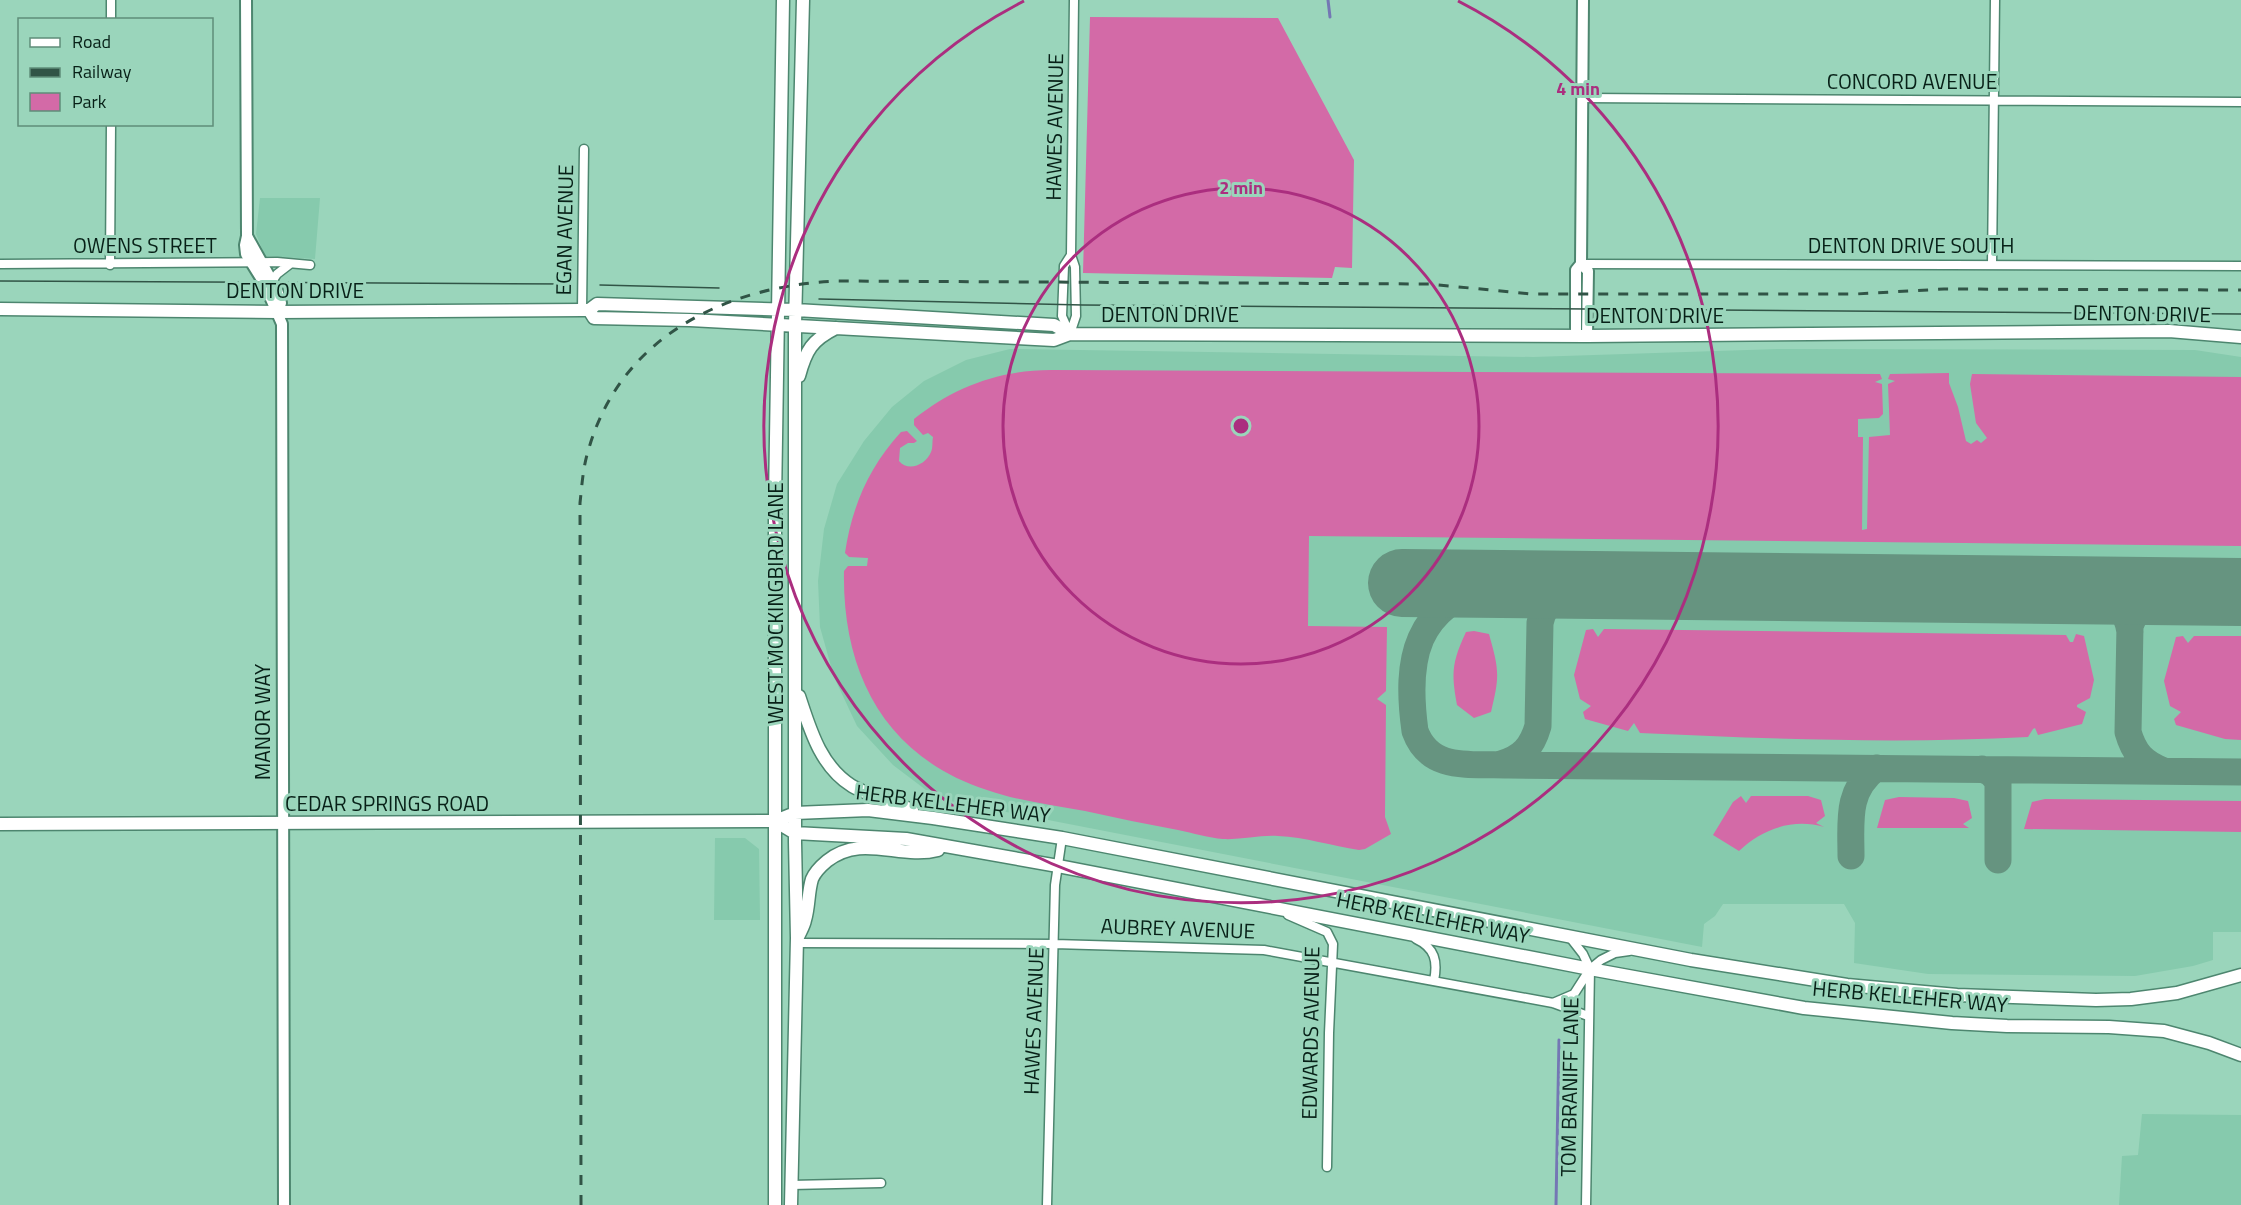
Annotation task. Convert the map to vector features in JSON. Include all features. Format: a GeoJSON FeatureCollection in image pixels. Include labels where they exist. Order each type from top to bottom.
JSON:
{"type":"FeatureCollection","features":[{"type":"Feature","properties":{"kind":"main road","name":"WEST MOCKINGBIRD LANE"},"geometry":{"type":"LineString","coordinates":[[775,1205],[775,501],[783,0]]}},
{"type":"Feature","properties":{"kind":"main road","name":"WEST MOCKINGBIRD LANE"},"geometry":{"type":"LineString","coordinates":[[791,1205],[797,940],[795,325],[803,0]]}},
{"type":"Feature","properties":{"kind":"main road"},"geometry":{"type":"LineString","coordinates":[[780,135],[800,134]]}},
{"type":"Feature","properties":{"kind":"main road","name":"DENTON DRIVE"},"geometry":{"type":"LineString","coordinates":[[0,309],[278,312],[586,310],[597,304],[695,306],[1054,325],[1070,334]]}},
{"type":"Feature","properties":{"kind":"main road","name":"DENTON DRIVE"},"geometry":{"type":"LineString","coordinates":[[586,310],[594,318],[837,327],[1054,340],[1070,334],[1581,336],[2169,331],[2241,337]]}},
{"type":"Feature","properties":{"kind":"main road"},"geometry":{"type":"LineString","coordinates":[[795,392],[801,370],[813,343],[819,336],[837,327]]}},
{"type":"Feature","properties":{"kind":"main road"},"geometry":{"type":"LineString","coordinates":[[775,501],[795,503]]}},
{"type":"Feature","properties":{"kind":"main road"},"geometry":{"type":"LineString","coordinates":[[796,687],[818,747],[839,775],[855,787],[933,818]]}},
{"type":"Feature","properties":{"kind":"main road","name":"HERB KELLEHER WAY"},"geometry":{"type":"LineString","coordinates":[[775,821],[795,813],[868,810],[933,818],[1062,838],[1638,950],[1847,985],[1957,995],[2046,999],[2131,999],[2177,993],[2241,975]]}},
{"type":"Feature","properties":{"kind":"main road","name":"CEDAR SPRINGS ROAD"},"geometry":{"type":"LineString","coordinates":[[0,824],[775,821]]}},
{"type":"Feature","properties":{"kind":"main road","name":"HERB KELLEHER WAY"},"geometry":{"type":"LineString","coordinates":[[775,821],[795,833],[875,836],[1058,866],[1590,969],[1844,1014],[2007,1026],[2109,1027],[2164,1031],[2241,1054]]}},
{"type":"Feature","properties":{"kind":"main road"},"geometry":{"type":"LineString","coordinates":[[797,940],[805,921],[812,880],[820,867],[835,855],[846,850],[864,848],[935,851],[947,847]]}},
{"type":"Feature","properties":{"kind":"main road"},"geometry":{"type":"LineString","coordinates":[[776,1072],[793,1072]]}},
{"type":"Feature","properties":{"kind":"main road"},"geometry":{"type":"LineString","coordinates":[[775,1186],[791,1185]]}},
{"type":"Feature","properties":{"kind":"street"},"geometry":{"type":"LineString","coordinates":[[111,0],[111,18]]}},
{"type":"Feature","properties":{"kind":"street","name":"MANOR WAY"},"geometry":{"type":"LineString","coordinates":[[246,0],[247,236],[255,263],[282,324],[284,1205]]}},
{"type":"Feature","properties":{"kind":"street","name":"HAWES AVENUE"},"geometry":{"type":"LineString","coordinates":[[1070,334],[1076,316],[1075,267],[1071,255],[1074,0]]}},
{"type":"Feature","properties":{"kind":"street"},"geometry":{"type":"LineString","coordinates":[[1581,336],[1576,270],[1581,264],[1583,0]]}},
{"type":"Feature","properties":{"kind":"street"},"geometry":{"type":"LineString","coordinates":[[1992,264],[1995,0]]}},
{"type":"Feature","properties":{"kind":"street","name":"CONCORD AVENUE"},"geometry":{"type":"LineString","coordinates":[[1582,98],[2241,102]]}},
{"type":"Feature","properties":{"kind":"street"},"geometry":{"type":"LineString","coordinates":[[110,265],[111,126]]}},
{"type":"Feature","properties":{"kind":"street","name":"EGAN AVENUE"},"geometry":{"type":"LineString","coordinates":[[584,149],[586,310]]}},
{"type":"Feature","properties":{"kind":"street","name":"HAWES AVENUE"},"geometry":{"type":"LineString","coordinates":[[1070,334],[1062,316],[1064,266],[1071,255]]}},
{"type":"Feature","properties":{"kind":"street","name":"MANOR WAY"},"geometry":{"type":"LineString","coordinates":[[255,263],[273,280],[281,303],[278,312]]}},
{"type":"Feature","properties":{"kind":"street","name":"OWENS STREET"},"geometry":{"type":"LineString","coordinates":[[0,264],[255,263],[310,265]]}},
{"type":"Feature","properties":{"kind":"street"},"geometry":{"type":"LineString","coordinates":[[273,280],[290,264]]}},
{"type":"Feature","properties":{"kind":"street","name":"DENTON DRIVE SOUTH"},"geometry":{"type":"LineString","coordinates":[[1581,264],[2241,266]]}},
{"type":"Feature","properties":{"kind":"street","name":"HAWES AVENUE"},"geometry":{"type":"LineString","coordinates":[[1047,1205],[1055,885],[1062,838]]}},
{"type":"Feature","properties":{"kind":"street","name":"EDWARDS AVENUE"},"geometry":{"type":"LineString","coordinates":[[1266,906],[1327,932],[1333,944],[1327,1167]]}},
{"type":"Feature","properties":{"kind":"street"},"geometry":{"type":"LineString","coordinates":[[1394,930],[1425,943],[1434,952],[1436,969],[1434,981]]}},
{"type":"Feature","properties":{"kind":"street","name":"TOM BRANIFF LANE"},"geometry":{"type":"LineString","coordinates":[[1569,936],[1583,954],[1590,969],[1586,1205]]}},
{"type":"Feature","properties":{"kind":"street","name":"AUBREY AVENUE"},"geometry":{"type":"LineString","coordinates":[[797,940],[1264,950],[1553,1003],[1588,1016]]}},
{"type":"Feature","properties":{"kind":"street","name":"TOM BRANIFF LANE"},"geometry":{"type":"LineString","coordinates":[[1590,969],[1615,953],[1638,950]]}},
{"type":"Feature","properties":{"kind":"street"},"geometry":{"type":"LineString","coordinates":[[1553,1003],[1574,994],[1590,969]]}},
{"type":"Feature","properties":{"kind":"street"},"geometry":{"type":"LineString","coordinates":[[791,1185],[881,1183]]}},
{"type":"Feature","properties":{"kind":"shaded area"},"geometry":{"type":"Polygon","coordinates":[[[260,198],[320,198],[315,259],[265,256],[256,234],[260,198]]]}},
{"type":"Feature","properties":{"kind":"shaded area"},"geometry":{"type":"Polygon","coordinates":[[[1010,349],[1533,357],[1778,349],[2195,350],[2241,357],[2241,932],[2213,932],[2213,960],[2193,966],[2135,976],[1928,974],[1854,963],[1855,923],[1844,904],[1723,904],[1715,916],[1704,924],[1702,947],[950,801],[926,790],[893,765],[857,726],[834,677],[820,627],[818,581],[824,529],[837,484],[864,441],[892,407],[924,381],[966,360],[1010,349]]]}},
{"type":"Feature","properties":{"kind":"shaded area"},"geometry":{"type":"Polygon","coordinates":[[[715,838],[745,838],[759,849],[760,920],[714,920],[715,838]]]}},
{"type":"Feature","properties":{"kind":"shaded area"},"geometry":{"type":"Polygon","coordinates":[[[2142,1114],[2241,1115],[2241,1205],[2119,1205],[2122,1156],[2138,1155],[2142,1114]]]}},
{"type":"Feature","properties":{"kind":"green space"},"geometry":{"type":"Polygon","coordinates":[[[1090,17],[1278,18],[1354,160],[1352,268],[1335,267],[1332,278],[1083,273],[1090,17]]]}},
{"type":"Feature","properties":{"kind":"green space"},"geometry":{"type":"Polygon","coordinates":[[[1051,370],[1880,374],[1882,379],[1875,382],[1882,384],[1883,414],[1879,418],[1858,419],[1858,437],[1863,437],[1862,530],[1867,529],[1869,437],[1890,435],[1888,384],[1895,381],[1888,379],[1890,374],[1949,373],[1949,383],[1958,407],[1966,441],[1971,444],[1977,440],[1981,443],[1987,438],[1976,423],[1970,384],[1972,374],[2241,377],[2241,546],[1309,536],[1308,626],[1387,627],[1386,691],[1377,699],[1386,705],[1385,817],[1391,834],[1359,850],[1288,837],[1218,838],[1011,797],[951,775],[921,756],[896,733],[876,706],[861,676],[851,644],[845,608],[844,571],[848,566],[867,566],[868,558],[849,557],[845,553],[857,503],[871,473],[901,432],[907,431],[917,441],[900,448],[899,461],[907,466],[917,466],[929,457],[933,437],[928,433],[923,435],[914,425],[914,419],[945,398],[961,389],[995,377],[1051,370]]]}},
{"type":"Feature","properties":{"kind":"green space"},"geometry":{"type":"Polygon","coordinates":[[[1593,629],[1598,637],[1604,629],[2066,635],[2070,642],[2073,642],[2076,634],[2084,636],[2094,680],[2090,698],[2077,705],[2086,712],[2082,724],[2038,735],[2035,728],[2028,737],[1785,739],[1640,733],[1634,723],[1628,731],[1585,719],[1583,712],[1591,706],[1580,699],[1574,675],[1586,630],[1593,629]]]}},
{"type":"Feature","properties":{"kind":"green space"},"geometry":{"type":"Polygon","coordinates":[[[1466,632],[1489,634],[1497,673],[1491,712],[1474,718],[1457,705],[1454,668],[1466,632]]]}},
{"type":"Feature","properties":{"kind":"green space"},"geometry":{"type":"Polygon","coordinates":[[[2183,636],[2188,643],[2194,636],[2241,636],[2241,740],[2225,739],[2176,725],[2174,719],[2181,712],[2170,706],[2164,681],[2176,637],[2183,636]]]}},
{"type":"Feature","properties":{"kind":"green space"},"geometry":{"type":"Polygon","coordinates":[[[1741,796],[1746,803],[1751,796],[1808,796],[1821,800],[1825,816],[1816,823],[1824,827],[1801,824],[1778,827],[1748,843],[1739,851],[1713,835],[1733,802],[1741,796]]]}},
{"type":"Feature","properties":{"kind":"green space"},"geometry":{"type":"Polygon","coordinates":[[[1899,797],[1954,798],[1968,801],[1972,818],[1963,824],[1969,828],[1877,828],[1885,800],[1899,797]]]}},
{"type":"Feature","properties":{"kind":"green space"},"geometry":{"type":"Polygon","coordinates":[[[2045,799],[2241,801],[2241,832],[2024,829],[2032,802],[2045,799]]]}},
{"type":"Feature","properties":{"kind":"waterway"},"geometry":{"type":"LineString","coordinates":[[1328,0],[1330,17]]}},
{"type":"Feature","properties":{"kind":"waterway"},"geometry":{"type":"LineString","coordinates":[[1556,1205],[1559,1040]]}},
{"type":"Feature","properties":{"kind":"taxiway"},"geometry":{"type":"LineString","coordinates":[[1492,583],[1466,593],[1446,606],[1431,621],[1421,639],[1415,658],[1412,680],[1415,731],[1431,754],[1442,760],[1481,765],[2241,772]]}},
{"type":"Feature","properties":{"kind":"taxiway"},"geometry":{"type":"LineString","coordinates":[[1501,764],[1525,751],[1533,740],[1538,726],[1540,623],[1543,614],[1547,606],[1558,595],[1573,588],[1590,585]]}},
{"type":"Feature","properties":{"kind":"taxiway"},"geometry":{"type":"LineString","coordinates":[[2090,590],[2105,595],[2117,604],[2126,616],[2130,632]]}},
{"type":"Feature","properties":{"kind":"taxiway"},"geometry":{"type":"LineString","coordinates":[[2164,771],[2140,756],[2128,732],[2130,626],[2143,605],[2165,591]]}},
{"type":"Feature","properties":{"kind":"taxiway"},"geometry":{"type":"LineString","coordinates":[[1851,856],[1852,807],[1859,787],[1876,768]]}},
{"type":"Feature","properties":{"kind":"taxiway"},"geometry":{"type":"LineString","coordinates":[[1982,769],[1991,773],[1998,781],[1998,860]]}},
{"type":"Feature","properties":{"kind":"runway"},"geometry":{"type":"LineString","coordinates":[[1402,583],[2241,592]]}},
{"type":"Feature","properties":{"kind":"tram line"},"geometry":{"type":"LineString","coordinates":[[0,281],[570,284]]}},
{"type":"Feature","properties":{"kind":"tram line"},"geometry":{"type":"LineString","coordinates":[[600,285],[719,288]]}},
{"type":"Feature","properties":{"kind":"tram line"},"geometry":{"type":"LineString","coordinates":[[819,299],[1083,305],[2241,314]]}},
{"type":"Feature","properties":{"kind":"railway"},"geometry":{"type":"LineString","coordinates":[[581,1205],[580,503],[582,482],[589,448],[605,409],[626,375],[653,347],[684,324],[719,306],[756,293],[796,285],[837,281],[1429,284],[1531,294],[1856,294],[1944,289],[2241,290]]}}]}
